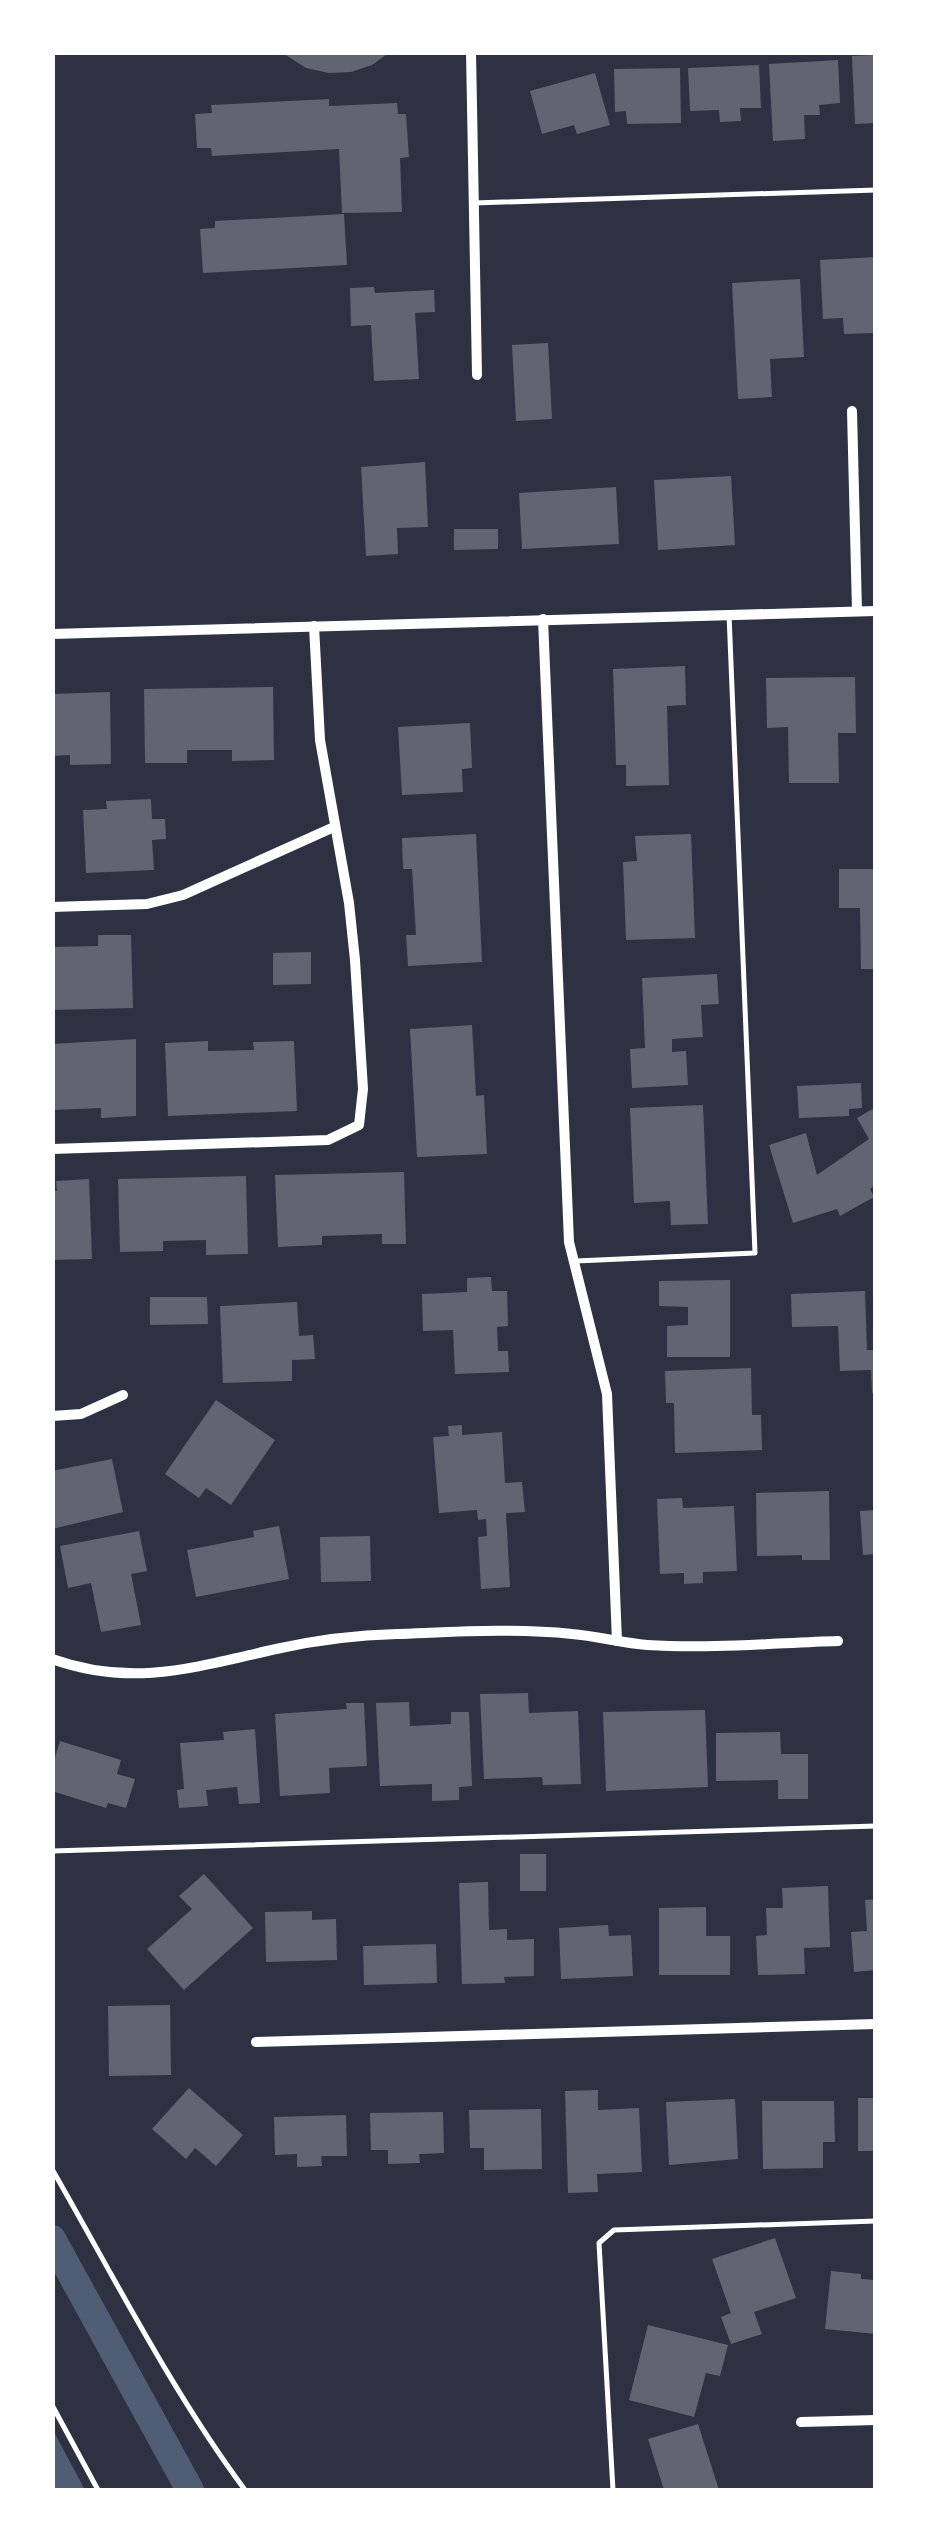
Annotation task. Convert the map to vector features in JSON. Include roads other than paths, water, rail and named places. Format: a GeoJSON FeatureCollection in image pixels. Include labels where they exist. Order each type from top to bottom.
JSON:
{"type":"FeatureCollection","features":[{"type":"Feature","properties":{"kind":"street"},"geometry":{"type":"LineString","coordinates":[[472,52],[477,375]]}},
{"type":"Feature","properties":{"kind":"street"},"geometry":{"type":"LineString","coordinates":[[852,412],[857,611]]}},
{"type":"Feature","properties":{"kind":"street"},"geometry":{"type":"LineString","coordinates":[[52,634],[876,611]]}},
{"type":"Feature","properties":{"kind":"street"},"geometry":{"type":"LineString","coordinates":[[543,619],[568,1222],[573,1261],[607,1394],[617,1641]]}},
{"type":"Feature","properties":{"kind":"street"},"geometry":{"type":"LineString","coordinates":[[52,1150],[328,1140],[359,1125],[363,1089],[355,960],[349,903],[320,740],[314,626]]}},
{"type":"Feature","properties":{"kind":"street"},"geometry":{"type":"LineString","coordinates":[[52,907],[147,904],[182,894],[334,828]]}},
{"type":"Feature","properties":{"kind":"street"},"geometry":{"type":"LineString","coordinates":[[52,1416],[82,1414],[123,1396]]}},
{"type":"Feature","properties":{"kind":"street"},"geometry":{"type":"LineString","coordinates":[[52,1659],[86,1671],[126,1675],[183,1672],[326,1639],[393,1634],[525,1632],[690,1646],[838,1641]]}},
{"type":"Feature","properties":{"kind":"street"},"geometry":{"type":"LineString","coordinates":[[256,2042],[876,2024]]}},
{"type":"Feature","properties":{"kind":"street"},"geometry":{"type":"LineString","coordinates":[[801,2422],[876,2420]]}},
{"type":"Feature","properties":{"kind":"lane"},"geometry":{"type":"LineString","coordinates":[[474,202],[876,190]]}},
{"type":"Feature","properties":{"kind":"lane"},"geometry":{"type":"LineString","coordinates":[[573,1261],[755,1253],[729,613]]}},
{"type":"Feature","properties":{"kind":"lane"},"geometry":{"type":"LineString","coordinates":[[52,1850],[876,1826]]}},
{"type":"Feature","properties":{"kind":"lane"},"geometry":{"type":"LineString","coordinates":[[613,2490],[598,2243],[614,2230],[876,2221]]}},
{"type":"Feature","properties":{"kind":"water"},"geometry":{"type":"Polygon","coordinates":[[[53,2430],[85,2490],[53,2490],[53,2430]]]}},
{"type":"Feature","properties":{"kind":"waterway"},"geometry":{"type":"LineString","coordinates":[[52,2239],[190,2490]]}}]}
